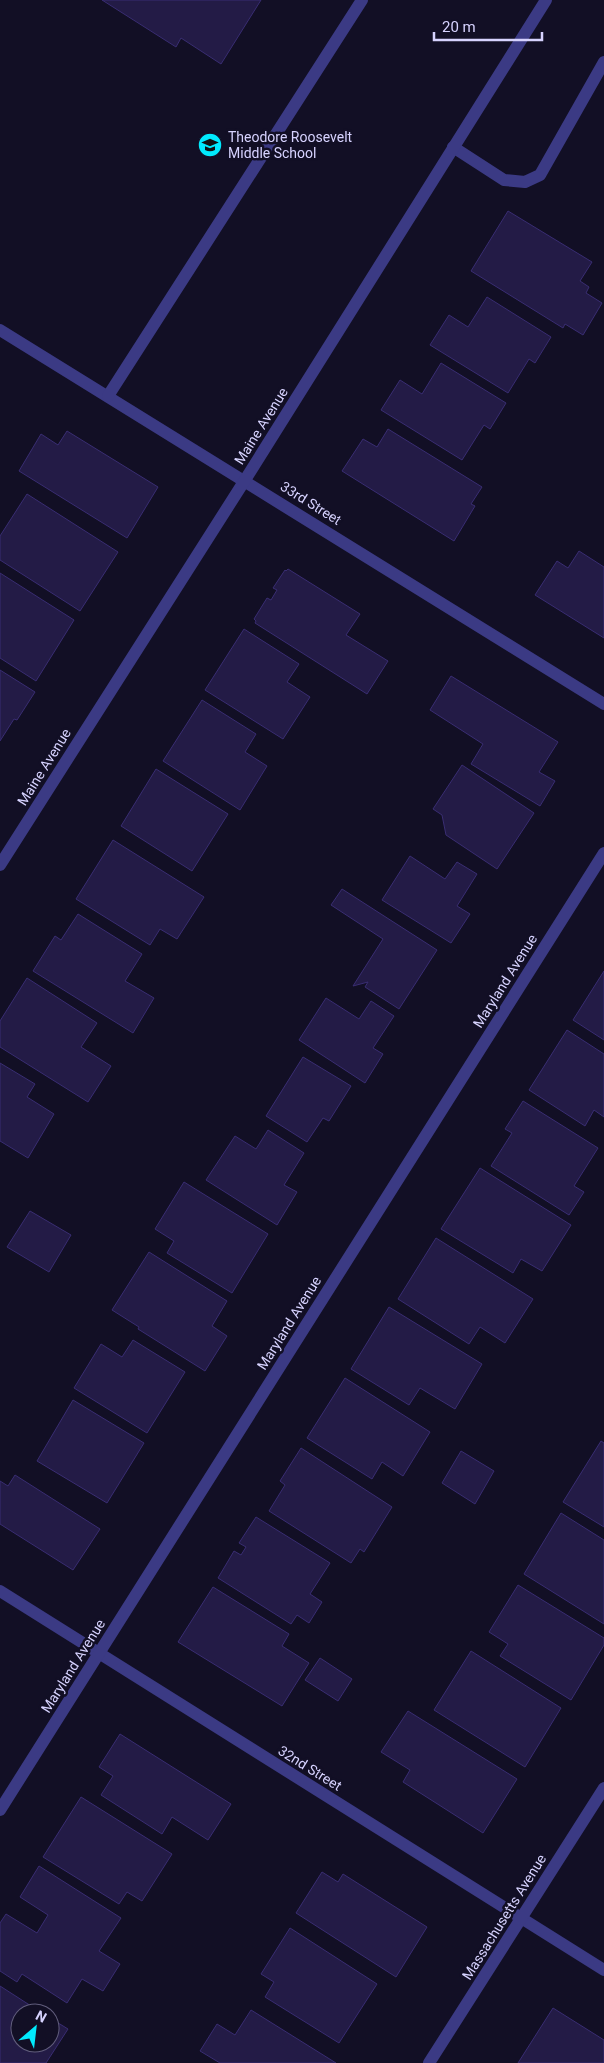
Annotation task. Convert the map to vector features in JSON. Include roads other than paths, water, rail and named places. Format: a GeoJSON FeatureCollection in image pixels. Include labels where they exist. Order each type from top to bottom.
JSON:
{"type":"FeatureCollection","features":[{"type":"Feature","properties":{"kind":"street"},"geometry":{"type":"LineString","coordinates":[[108,396],[362,0]]}},
{"type":"Feature","properties":{"kind":"street","name":"Maine Avenue"},"geometry":{"type":"LineString","coordinates":[[0,865],[245,480],[546,0]]}},
{"type":"Feature","properties":{"kind":"street"},"geometry":{"type":"LineString","coordinates":[[454,147],[504,180],[525,182],[540,175],[604,62]]}},
{"type":"Feature","properties":{"kind":"street","name":"33rd Street"},"geometry":{"type":"LineString","coordinates":[[0,330],[604,704]]}},
{"type":"Feature","properties":{"kind":"street","name":"Maryland Avenue"},"geometry":{"type":"LineString","coordinates":[[0,1810],[604,853]]}},
{"type":"Feature","properties":{"kind":"street","name":"32nd Street"},"geometry":{"type":"LineString","coordinates":[[0,1591],[604,1970]]}},
{"type":"Feature","properties":{"kind":"street","name":"Massachusetts Avenue"},"geometry":{"type":"LineString","coordinates":[[429,2063],[604,1788]]}},
{"type":"Feature","properties":{"kind":"place","name":"Theodore Roosevelt Middle School"},"geometry":{"type":"Point","coordinates":[210,145]}}]}
